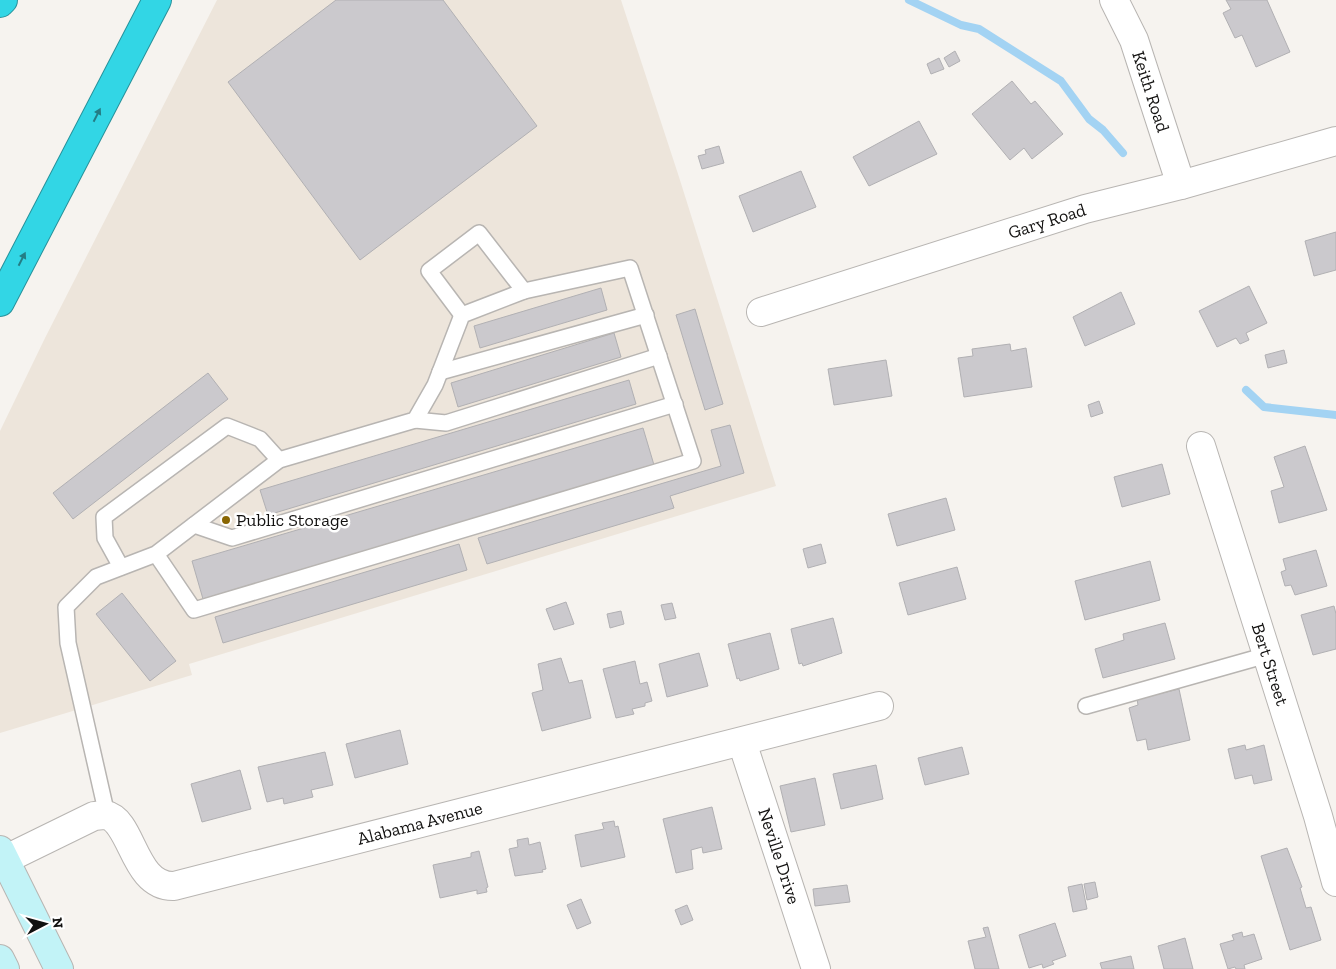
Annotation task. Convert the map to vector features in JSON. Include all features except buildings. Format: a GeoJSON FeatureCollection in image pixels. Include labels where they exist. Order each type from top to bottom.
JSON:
{"type":"FeatureCollection","features":[{"type":"Feature","properties":{"kind":"highway"},"geometry":{"type":"LineString","coordinates":[[0,3],[3,0]]}},
{"type":"Feature","properties":{"kind":"highway"},"geometry":{"type":"LineString","coordinates":[[0,302],[157,0]]}},
{"type":"Feature","properties":{"kind":"main road"},"geometry":{"type":"LineString","coordinates":[[2,857],[58,969]]}},
{"type":"Feature","properties":{"kind":"main road"},"geometry":{"type":"LineString","coordinates":[[0,959],[5,969]]}},
{"type":"Feature","properties":{"kind":"street","name":"Keith Road"},"geometry":{"type":"LineString","coordinates":[[1114,0],[1134,40],[1181,185]]}},
{"type":"Feature","properties":{"kind":"street","name":"Gary Road"},"geometry":{"type":"LineString","coordinates":[[761,312],[1085,209],[1181,185],[1336,140]]}},
{"type":"Feature","properties":{"kind":"street","name":"Bert Street"},"geometry":{"type":"LineString","coordinates":[[1201,446],[1336,882]]}},
{"type":"Feature","properties":{"kind":"street","name":"Alabama Avenue"},"geometry":{"type":"LineString","coordinates":[[107,815],[117,821],[150,876],[165,886],[174,886],[879,706]]}},
{"type":"Feature","properties":{"kind":"street","name":"Neville Drive"},"geometry":{"type":"LineString","coordinates":[[742,742],[816,969]]}},
{"type":"Feature","properties":{"kind":"street"},"geometry":{"type":"LineString","coordinates":[[2,857],[94,816],[107,815]]}},
{"type":"Feature","properties":{"kind":"lane"},"geometry":{"type":"LineString","coordinates":[[462,315],[429,270],[479,233],[524,291]]}},
{"type":"Feature","properties":{"kind":"lane"},"geometry":{"type":"LineString","coordinates":[[156,554],[194,610],[693,460],[630,268],[524,291],[462,315],[440,372],[415,420]]}},
{"type":"Feature","properties":{"kind":"lane"},"geometry":{"type":"LineString","coordinates":[[440,372],[646,315]]}},
{"type":"Feature","properties":{"kind":"lane"},"geometry":{"type":"LineString","coordinates":[[107,815],[68,643],[66,607],[96,577],[156,554],[279,460],[415,420],[446,422],[659,356]]}},
{"type":"Feature","properties":{"kind":"lane"},"geometry":{"type":"LineString","coordinates":[[194,525],[232,538],[675,404]]}},
{"type":"Feature","properties":{"kind":"lane"},"geometry":{"type":"LineString","coordinates":[[121,567],[105,538],[104,517],[226,426],[260,439],[279,460]]}},
{"type":"Feature","properties":{"kind":"lane"},"geometry":{"type":"LineString","coordinates":[[1086,706],[1267,655]]}},
{"type":"Feature","properties":{"kind":"shaded area"},"geometry":{"type":"Polygon","coordinates":[[[217,0],[621,0],[776,486],[189,664],[192,675],[0,733],[0,431],[45,338],[217,0]]]}},
{"type":"Feature","properties":{"kind":"waterway"},"geometry":{"type":"LineString","coordinates":[[909,0],[961,25],[979,29],[1061,81],[1089,119],[1103,130],[1123,153]]}},
{"type":"Feature","properties":{"kind":"waterway"},"geometry":{"type":"LineString","coordinates":[[1246,390],[1264,407],[1336,415]]}},
{"type":"Feature","properties":{"kind":"place","name":"Public Storage"},"geometry":{"type":"Point","coordinates":[226,520]}}]}
